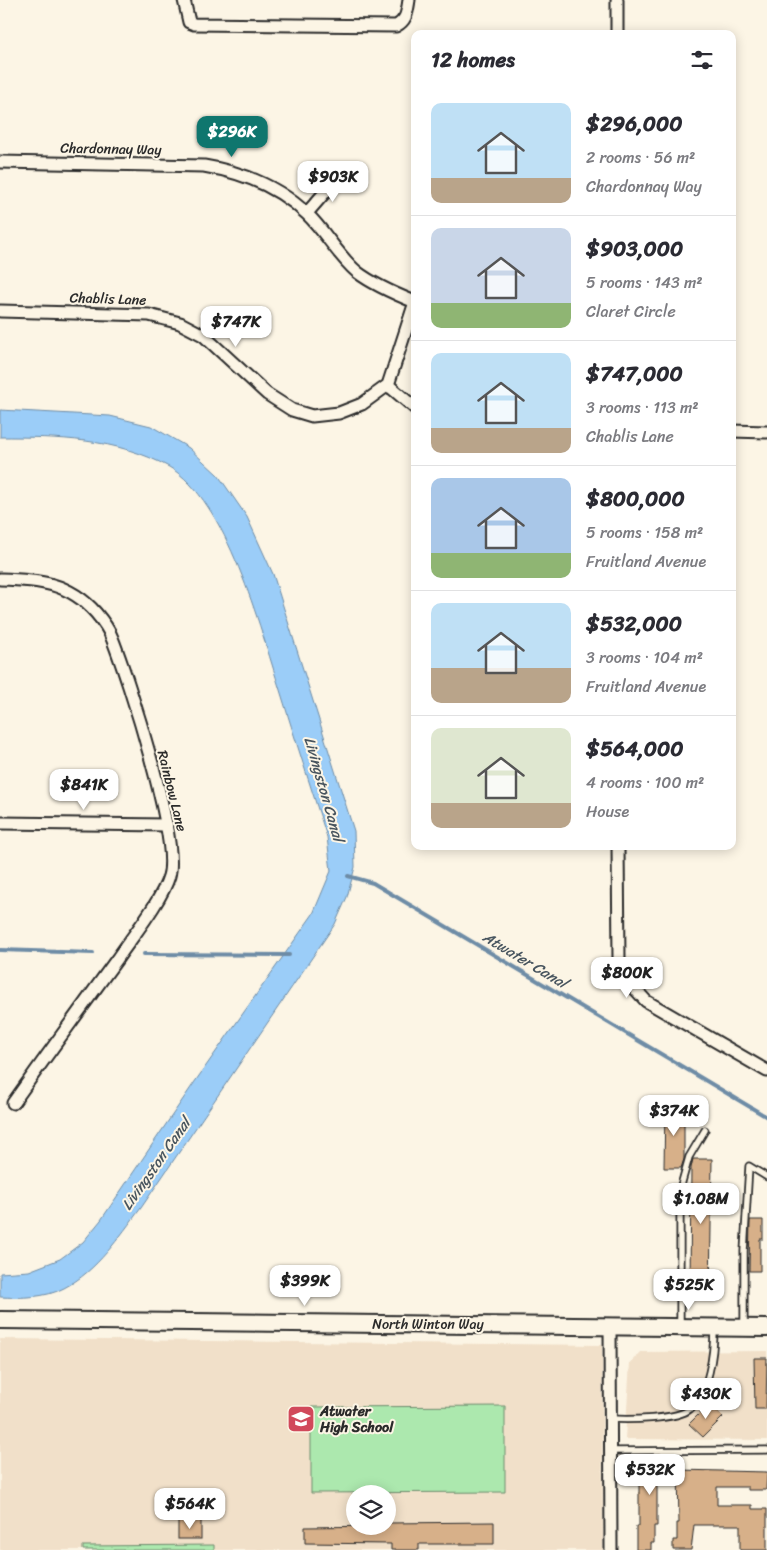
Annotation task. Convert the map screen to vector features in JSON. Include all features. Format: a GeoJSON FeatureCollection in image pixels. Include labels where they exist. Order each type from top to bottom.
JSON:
{"type":"FeatureCollection","features":[{"type":"Feature","properties":{"kind":"main road","name":"North Winton Way"},"geometry":{"type":"LineString","coordinates":[[0,1320],[767,1328]]}},
{"type":"Feature","properties":{"kind":"street"},"geometry":{"type":"LineString","coordinates":[[184,0],[189,22],[194,24],[396,26],[404,22],[409,0]]}},
{"type":"Feature","properties":{"kind":"street"},"geometry":{"type":"LineString","coordinates":[[617,0],[617,30]]}},
{"type":"Feature","properties":{"kind":"street","name":"Chardonnay Way"},"geometry":{"type":"LineString","coordinates":[[0,162],[204,166],[226,170],[270,187],[307,213],[357,271],[386,290],[411,300]]}},
{"type":"Feature","properties":{"kind":"street"},"geometry":{"type":"LineString","coordinates":[[307,213],[340,175]]}},
{"type":"Feature","properties":{"kind":"street","name":"Chablis Lane"},"geometry":{"type":"LineString","coordinates":[[0,311],[149,315],[180,323],[203,336],[267,394],[292,410],[312,416],[339,413],[362,404],[388,385]]}},
{"type":"Feature","properties":{"kind":"street"},"geometry":{"type":"LineString","coordinates":[[411,314],[388,385],[411,405]]}},
{"type":"Feature","properties":{"kind":"street"},"geometry":{"type":"LineString","coordinates":[[736,432],[767,432]]}},
{"type":"Feature","properties":{"kind":"street","name":"Rainbow Lane"},"geometry":{"type":"LineString","coordinates":[[0,579],[38,580],[67,589],[95,612],[112,636],[139,722],[167,825],[171,848],[169,875],[158,897],[131,939],[13,1102]]}},
{"type":"Feature","properties":{"kind":"street"},"geometry":{"type":"LineString","coordinates":[[0,823],[167,825]]}},
{"type":"Feature","properties":{"kind":"street"},"geometry":{"type":"LineString","coordinates":[[618,850],[619,960],[626,979],[646,1001],[767,1071]]}},
{"type":"Feature","properties":{"kind":"street"},"geometry":{"type":"LineString","coordinates":[[609,1549],[610,1325]]}},
{"type":"Feature","properties":{"kind":"lane"},"geometry":{"type":"LineString","coordinates":[[680,1326],[680,1189],[688,1157],[705,1130]]}},
{"type":"Feature","properties":{"kind":"lane"},"geometry":{"type":"LineString","coordinates":[[744,1327],[744,1251],[749,1166],[767,1177]]}},
{"type":"Feature","properties":{"kind":"lane"},"geometry":{"type":"LineString","coordinates":[[610,1419],[640,1421],[682,1414],[691,1409],[705,1381],[714,1355],[714,1327]]}},
{"type":"Feature","properties":{"kind":"lane"},"geometry":{"type":"LineString","coordinates":[[610,1451],[767,1450]]}},
{"type":"Feature","properties":{"kind":"shaded area","name":"Atwater High School"},"geometry":{"type":"Polygon","coordinates":[[[0,1339],[602,1345],[603,1550],[0,1550],[0,1339]]]}},
{"type":"Feature","properties":{"kind":"shaded area"},"geometry":{"type":"Polygon","coordinates":[[[767,1351],[767,1440],[625,1439],[630,1363],[640,1352],[767,1351]]]}},
{"type":"Feature","properties":{"kind":"green space"},"geometry":{"type":"Polygon","coordinates":[[[505,1406],[505,1492],[396,1493],[396,1485],[346,1485],[346,1493],[311,1493],[311,1407],[505,1406]]]}},
{"type":"Feature","properties":{"kind":"green space"},"geometry":{"type":"Polygon","coordinates":[[[214,1545],[214,1550],[83,1550],[83,1546],[214,1545]]]}},
{"type":"Feature","properties":{"kind":"water","name":"Livingston Canal"},"geometry":{"type":"Polygon","coordinates":[[[0,410],[110,416],[151,426],[189,448],[218,475],[247,517],[273,574],[354,831],[355,867],[347,897],[335,924],[141,1208],[116,1242],[87,1272],[64,1288],[49,1294],[33,1297],[0,1297],[0,1273],[29,1271],[60,1259],[83,1242],[101,1220],[194,1083],[313,914],[331,871],[327,837],[251,601],[239,568],[208,507],[190,484],[169,467],[129,450],[86,441],[0,437],[0,410]]]}},
{"type":"Feature","properties":{"kind":"building"},"geometry":{"type":"Polygon","coordinates":[[[665,1107],[684,1107],[684,1159],[681,1168],[664,1168],[665,1107]]]}},
{"type":"Feature","properties":{"kind":"building"},"geometry":{"type":"Polygon","coordinates":[[[693,1159],[712,1159],[710,1292],[690,1292],[691,1168],[693,1159]]]}},
{"type":"Feature","properties":{"kind":"building"},"geometry":{"type":"Polygon","coordinates":[[[750,1220],[763,1220],[763,1239],[760,1239],[760,1271],[749,1271],[750,1220]]]}},
{"type":"Feature","properties":{"kind":"building"},"geometry":{"type":"Polygon","coordinates":[[[754,1358],[767,1358],[766,1409],[755,1409],[754,1358]]]}},
{"type":"Feature","properties":{"kind":"building"},"geometry":{"type":"Polygon","coordinates":[[[709,1404],[723,1417],[703,1437],[689,1424],[709,1404]]]}},
{"type":"Feature","properties":{"kind":"building"},"geometry":{"type":"Polygon","coordinates":[[[635,1457],[674,1457],[674,1476],[657,1476],[657,1526],[654,1526],[654,1543],[651,1543],[651,1550],[636,1550],[636,1526],[639,1526],[639,1476],[635,1476],[635,1457]]]}},
{"type":"Feature","properties":{"kind":"building"},"geometry":{"type":"Polygon","coordinates":[[[678,1470],[767,1472],[766,1490],[748,1490],[748,1487],[717,1487],[717,1505],[752,1505],[752,1509],[767,1509],[767,1550],[740,1550],[740,1525],[694,1525],[691,1550],[673,1550],[673,1540],[677,1540],[677,1523],[679,1523],[678,1470]]]}},
{"type":"Feature","properties":{"kind":"building"},"geometry":{"type":"Polygon","coordinates":[[[178,1520],[201,1520],[201,1539],[178,1539],[178,1520]]]}},
{"type":"Feature","properties":{"kind":"building"},"geometry":{"type":"Polygon","coordinates":[[[494,1522],[494,1544],[419,1544],[419,1550],[391,1550],[391,1544],[305,1543],[305,1527],[346,1527],[346,1535],[396,1535],[396,1523],[494,1522]]]}},
{"type":"Feature","properties":{"kind":"waterway","name":"Atwater Canal"},"geometry":{"type":"LineString","coordinates":[[348,876],[373,883],[767,1117]]}},
{"type":"Feature","properties":{"kind":"waterway"},"geometry":{"type":"LineString","coordinates":[[0,950],[93,953]]}},
{"type":"Feature","properties":{"kind":"waterway"},"geometry":{"type":"LineString","coordinates":[[144,954],[289,955]]}},
{"type":"Feature","properties":{"kind":"place","name":"Atwater High School"},"geometry":{"type":"Point","coordinates":[301,1419]}}]}
